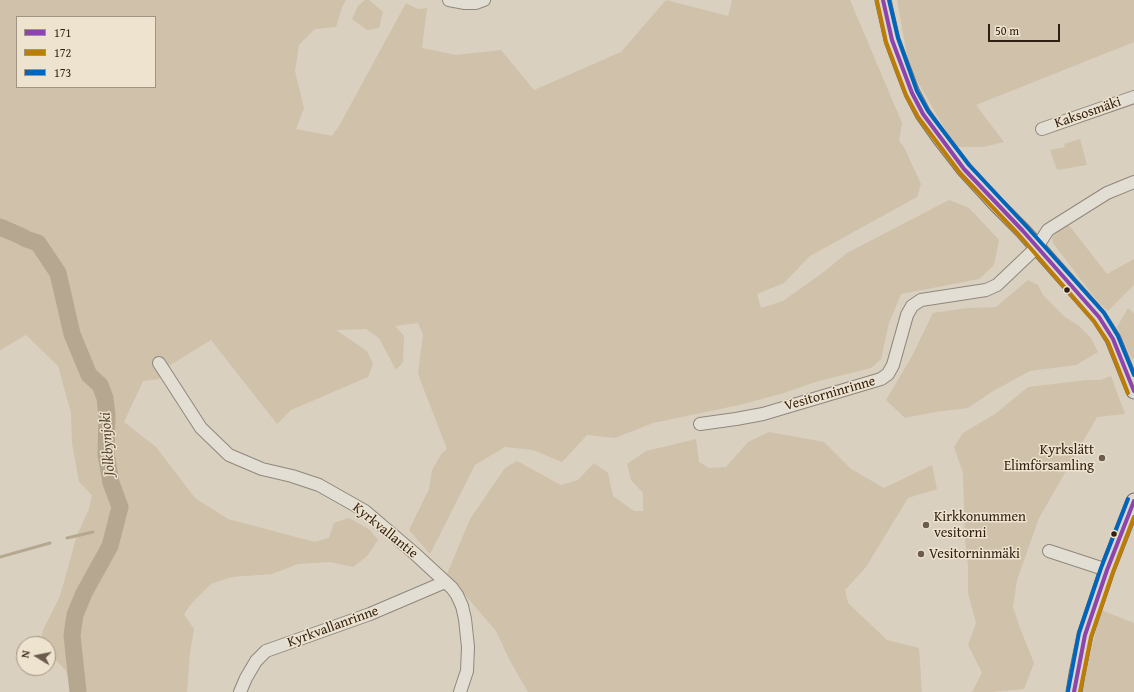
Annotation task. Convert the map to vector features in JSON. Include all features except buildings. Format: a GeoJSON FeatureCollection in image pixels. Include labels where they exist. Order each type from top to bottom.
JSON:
{"type":"FeatureCollection","features":[{"type":"Feature","properties":{"kind":"main road"},"geometry":{"type":"LineString","coordinates":[[883,0],[892,40],[912,93],[923,114],[964,169],[1037,247],[1099,317],[1113,339],[1134,391]]}},
{"type":"Feature","properties":{"kind":"main road"},"geometry":{"type":"LineString","coordinates":[[1074,692],[1085,636],[1107,570],[1133,507]]}},
{"type":"Feature","properties":{"kind":"street"},"geometry":{"type":"LineString","coordinates":[[448,0],[476,3],[484,0]]}},
{"type":"Feature","properties":{"kind":"street","name":"Kaksosmäki"},"geometry":{"type":"LineString","coordinates":[[1042,129],[1134,96]]}},
{"type":"Feature","properties":{"kind":"street","name":"Vesitorninrinne"},"geometry":{"type":"LineString","coordinates":[[700,424],[763,414],[881,379],[888,374],[893,365],[907,315],[912,306],[922,300],[986,290],[997,285],[1037,247],[1048,230],[1107,193],[1134,182]]}},
{"type":"Feature","properties":{"kind":"street","name":"Kyrkvallantie"},"geometry":{"type":"LineString","coordinates":[[160,363],[201,428],[229,455],[262,469],[292,476],[319,485],[365,511],[452,588],[459,600],[465,619],[467,632],[467,667],[464,684],[460,692]]}},
{"type":"Feature","properties":{"kind":"street"},"geometry":{"type":"LineString","coordinates":[[1049,551],[1107,570]]}},
{"type":"Feature","properties":{"kind":"street","name":"Kyrkvallanrinne"},"geometry":{"type":"LineString","coordinates":[[240,692],[256,661],[266,651],[370,614],[445,582]]}},
{"type":"Feature","properties":{"kind":"shaded area"},"geometry":{"type":"Polygon","coordinates":[[[0,0],[346,0],[342,7],[336,27],[315,29],[299,45],[295,71],[304,108],[296,129],[332,136],[339,126],[406,3],[418,9],[427,8],[422,48],[456,55],[501,50],[534,90],[621,52],[666,0],[728,16],[732,0],[850,0],[902,123],[899,141],[904,147],[921,184],[917,197],[810,256],[784,283],[757,294],[761,308],[783,301],[847,253],[949,200],[969,208],[999,240],[994,265],[979,279],[901,294],[889,323],[881,359],[871,368],[815,382],[784,393],[739,405],[653,423],[615,438],[587,435],[562,462],[533,450],[505,447],[475,465],[430,554],[409,530],[429,489],[432,470],[442,453],[447,449],[418,372],[423,335],[418,323],[395,326],[404,336],[403,362],[396,370],[379,338],[366,329],[336,330],[367,351],[373,364],[368,377],[291,410],[277,424],[211,340],[167,367],[159,379],[143,381],[124,422],[156,447],[195,498],[228,519],[315,542],[329,538],[334,523],[349,518],[370,530],[378,540],[367,556],[353,567],[330,562],[298,564],[272,574],[232,577],[211,584],[191,604],[184,614],[194,629],[190,653],[187,692],[72,692],[66,671],[56,660],[56,636],[42,636],[43,630],[60,596],[77,535],[89,509],[92,495],[79,482],[72,443],[71,413],[58,366],[26,335],[0,350],[0,0]]]}},
{"type":"Feature","properties":{"kind":"shaded area"},"geometry":{"type":"Polygon","coordinates":[[[365,0],[369,0],[383,12],[379,28],[367,30],[352,19],[358,6],[365,0]]]}},
{"type":"Feature","properties":{"kind":"shaded area"},"geometry":{"type":"Polygon","coordinates":[[[897,0],[1134,0],[1134,42],[976,105],[1004,142],[983,147],[955,147],[909,66],[897,0]]]}},
{"type":"Feature","properties":{"kind":"shaded area"},"geometry":{"type":"Polygon","coordinates":[[[1080,139],[1087,165],[1057,170],[1050,150],[1065,147],[1064,144],[1080,139]]]}},
{"type":"Feature","properties":{"kind":"shaded area"},"geometry":{"type":"Polygon","coordinates":[[[1068,224],[1107,274],[1134,259],[1134,285],[1108,311],[1098,302],[1053,243],[1052,237],[1068,224]]]}},
{"type":"Feature","properties":{"kind":"shaded area"},"geometry":{"type":"Polygon","coordinates":[[[1028,280],[1038,285],[1043,295],[1065,317],[1078,325],[1091,338],[1098,352],[1076,365],[1030,371],[993,391],[968,408],[935,412],[905,418],[886,400],[912,356],[933,313],[967,308],[996,307],[1028,280]]]}},
{"type":"Feature","properties":{"kind":"shaded area"},"geometry":{"type":"Polygon","coordinates":[[[1128,308],[1134,313],[1134,358],[1132,359],[1117,327],[1128,308]]]}},
{"type":"Feature","properties":{"kind":"shaded area"},"geometry":{"type":"Polygon","coordinates":[[[1111,376],[1125,414],[1097,417],[1039,518],[1017,580],[1013,607],[1034,663],[1024,689],[972,692],[982,673],[968,645],[976,623],[968,593],[963,473],[954,447],[963,433],[995,414],[1028,387],[1087,380],[1100,380],[1111,376]]]}},
{"type":"Feature","properties":{"kind":"shaded area"},"geometry":{"type":"Polygon","coordinates":[[[769,432],[824,442],[851,469],[884,488],[932,465],[937,489],[908,498],[866,567],[845,590],[848,603],[887,640],[919,648],[922,692],[528,692],[509,659],[496,631],[447,574],[470,519],[505,468],[517,461],[561,485],[578,480],[594,463],[608,473],[613,496],[634,511],[643,511],[643,493],[631,480],[627,464],[646,451],[696,439],[699,462],[709,468],[726,467],[748,442],[769,432]]]}},
{"type":"Feature","properties":{"kind":"shaded area"},"geometry":{"type":"Polygon","coordinates":[[[1101,610],[1134,623],[1134,692],[1081,692],[1101,610]]]}},
{"type":"Feature","properties":{"kind":"waterway","name":"Jolkbynjoki"},"geometry":{"type":"LineString","coordinates":[[0,227],[38,243],[58,273],[72,334],[89,375],[100,385],[105,398],[107,415],[106,454],[111,483],[120,507],[110,546],[84,593],[75,615],[72,635],[78,692]]}},
{"type":"Feature","properties":{"kind":"waterway"},"geometry":{"type":"LineString","coordinates":[[67,538],[93,532]]}},
{"type":"Feature","properties":{"kind":"waterway"},"geometry":{"type":"LineString","coordinates":[[0,557],[50,543]]}},
{"type":"Feature","properties":{"kind":"transit line","name":"171"},"geometry":{"type":"LineString","coordinates":[[883,0],[892,40],[912,93],[923,114],[964,169],[1023,231],[1099,317],[1113,339],[1134,391]]}},
{"type":"Feature","properties":{"kind":"transit line","name":"173"},"geometry":{"type":"LineString","coordinates":[[889,0],[898,38],[917,91],[928,111],[969,165],[1104,313],[1118,336],[1134,375]]}},
{"type":"Feature","properties":{"kind":"transit line","name":"172"},"geometry":{"type":"LineString","coordinates":[[877,1],[886,42],[906,95],[918,117],[960,173],[1019,235],[1094,321],[1108,342],[1128,393]]}},
{"type":"Feature","properties":{"kind":"transit line","name":"173"},"geometry":{"type":"LineString","coordinates":[[1068,691],[1079,633],[1101,568],[1128,499]]}},
{"type":"Feature","properties":{"kind":"transit line","name":"171"},"geometry":{"type":"LineString","coordinates":[[1074,692],[1085,635],[1107,570],[1134,501]]}},
{"type":"Feature","properties":{"kind":"transit line","name":"172"},"geometry":{"type":"LineString","coordinates":[[1080,692],[1091,637],[1113,572],[1134,517]]}},
{"type":"Feature","properties":{"kind":"place","name":"Kyrkslätt Elimförsamling"},"geometry":{"type":"Point","coordinates":[1102,458]}},
{"type":"Feature","properties":{"kind":"place","name":"Kirkkonummen vesitorni"},"geometry":{"type":"Point","coordinates":[926,525]}},
{"type":"Feature","properties":{"kind":"place","name":"Vesitorninmäki"},"geometry":{"type":"Point","coordinates":[921,554]}}]}
